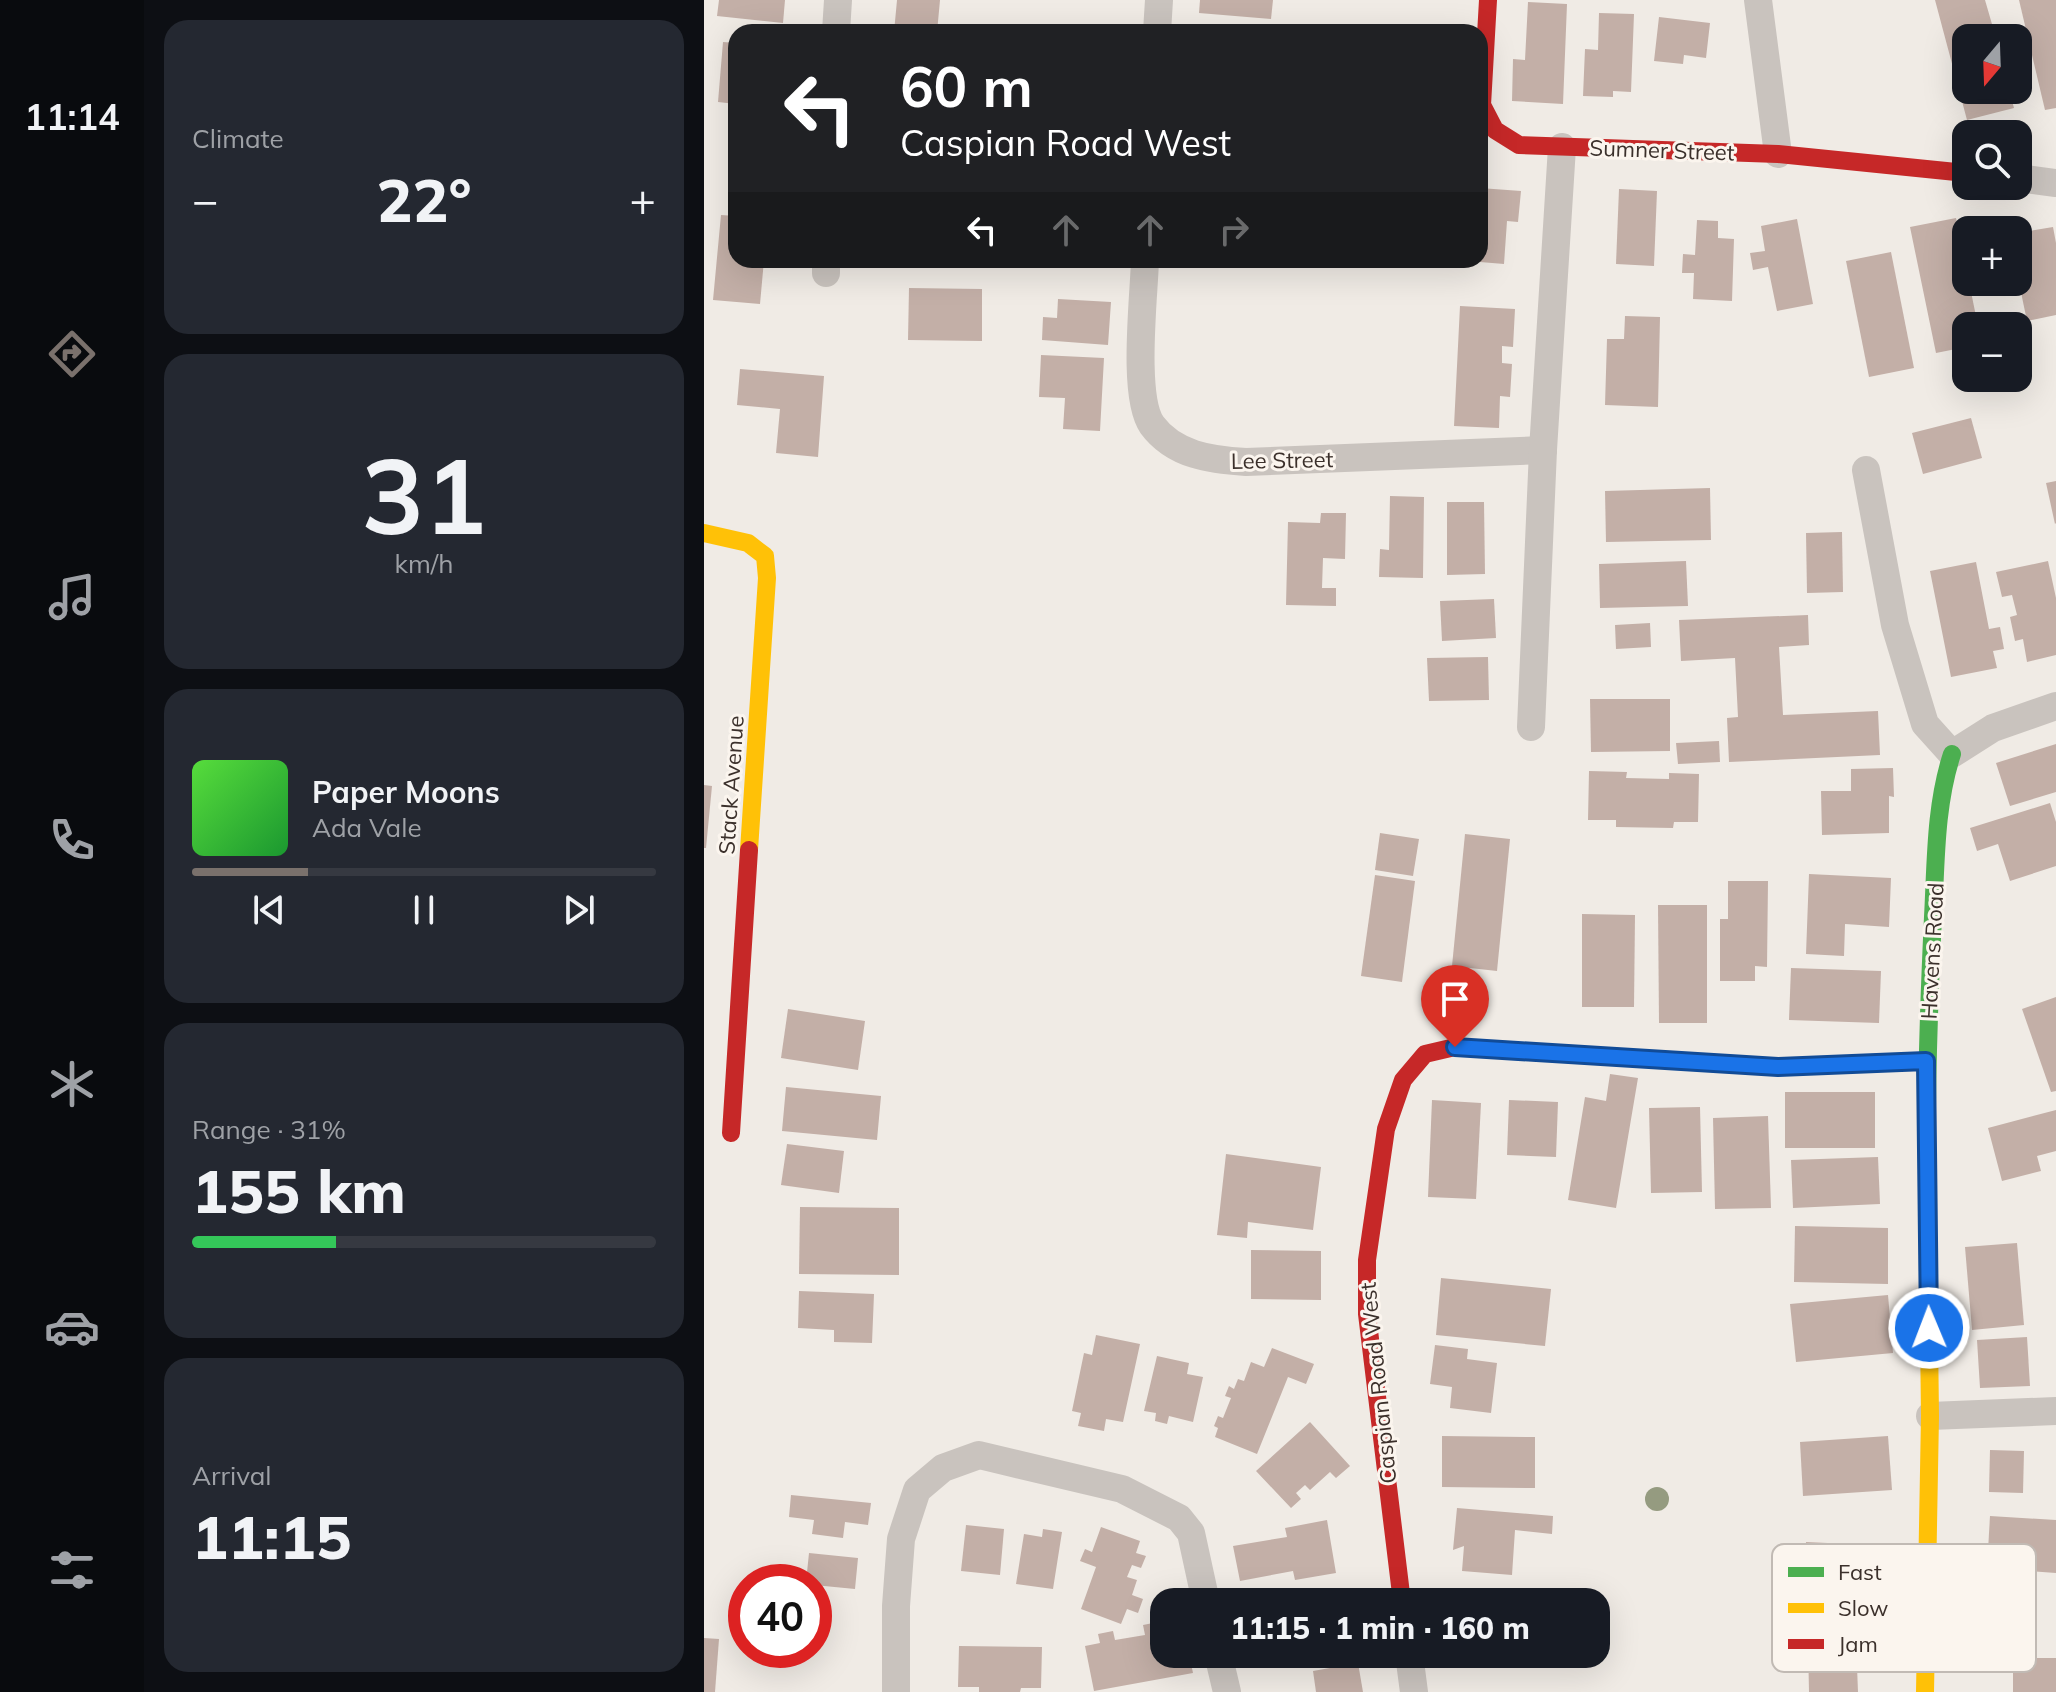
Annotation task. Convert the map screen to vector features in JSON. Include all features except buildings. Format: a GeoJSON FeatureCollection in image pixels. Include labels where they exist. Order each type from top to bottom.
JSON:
{"type":"FeatureCollection","features":[{"type":"Feature","properties":{"kind":"street"},"geometry":{"type":"LineString","coordinates":[[836,24],[838,0]]}},
{"type":"Feature","properties":{"kind":"street"},"geometry":{"type":"LineString","coordinates":[[1158,24],[1159,0]]}},
{"type":"Feature","properties":{"kind":"street","name":"Sumner Street"},"geometry":{"type":"LineString","coordinates":[[1487,24],[1488,0]]}},
{"type":"Feature","properties":{"kind":"street"},"geometry":{"type":"LineString","coordinates":[[1758,0],[1778,154]]}},
{"type":"Feature","properties":{"kind":"street","name":"Sumner Street"},"geometry":{"type":"LineString","coordinates":[[1488,120],[1495,130],[1519,145],[1778,154],[1952,172]]}},
{"type":"Feature","properties":{"kind":"street"},"geometry":{"type":"LineString","coordinates":[[1531,727],[1543,450],[1562,147]]}},
{"type":"Feature","properties":{"kind":"street"},"geometry":{"type":"LineString","coordinates":[[2032,180],[2056,183]]}},
{"type":"Feature","properties":{"kind":"street","name":"Lee Street"},"geometry":{"type":"LineString","coordinates":[[1145,268],[1139,379],[1150,424],[1174,446],[1209,460],[1246,462],[1543,450]]}},
{"type":"Feature","properties":{"kind":"street"},"geometry":{"type":"LineString","coordinates":[[1866,470],[1895,625],[1925,724],[1952,754],[1993,728],[2056,706]]}},
{"type":"Feature","properties":{"kind":"street","name":"Stack Avenue"},"geometry":{"type":"LineString","coordinates":[[704,533],[748,543],[765,556],[767,578],[731,1133]]}},
{"type":"Feature","properties":{"kind":"street","name":"Havens Road"},"geometry":{"type":"LineString","coordinates":[[1928,1544],[1930,1416],[1926,1061],[1937,841],[1943,782],[1952,754]]}},
{"type":"Feature","properties":{"kind":"street","name":"Caspian Road West"},"geometry":{"type":"LineString","coordinates":[[1400,1588],[1367,1314],[1367,1260],[1386,1129],[1403,1080],[1425,1054],[1455,1047],[1778,1067],[1926,1061]]}},
{"type":"Feature","properties":{"kind":"street"},"geometry":{"type":"LineString","coordinates":[[1930,1416],[2056,1411]]}},
{"type":"Feature","properties":{"kind":"street"},"geometry":{"type":"LineString","coordinates":[[896,1692],[896,1606],[901,1539],[917,1490],[943,1468],[979,1455],[1122,1489],[1179,1518],[1191,1533],[1203,1588]]}},
{"type":"Feature","properties":{"kind":"street"},"geometry":{"type":"LineString","coordinates":[[1221,1668],[1227,1692]]}},
{"type":"Feature","properties":{"kind":"street"},"geometry":{"type":"LineString","coordinates":[[1411,1668],[1414,1692]]}},
{"type":"Feature","properties":{"kind":"street","name":"Havens Road"},"geometry":{"type":"LineString","coordinates":[[1925,1672],[1925,1692]]}},
{"type":"Feature","properties":{"kind":"traffic: fast"},"geometry":{"type":"LineString","coordinates":[[1927,1167],[1928,1042],[1936,855],[1942,794],[1952,754]]}},
{"type":"Feature","properties":{"kind":"traffic: slow"},"geometry":{"type":"LineString","coordinates":[[704,533],[748,543],[765,556],[767,578],[749,850]]}},
{"type":"Feature","properties":{"kind":"traffic: slow"},"geometry":{"type":"LineString","coordinates":[[1550,1053],[1778,1067],[1926,1061]]}},
{"type":"Feature","properties":{"kind":"traffic: slow"},"geometry":{"type":"LineString","coordinates":[[1927,1167],[1930,1416],[1928,1544]]}},
{"type":"Feature","properties":{"kind":"traffic: slow"},"geometry":{"type":"LineString","coordinates":[[1925,1672],[1925,1692]]}},
{"type":"Feature","properties":{"kind":"traffic: jam"},"geometry":{"type":"LineString","coordinates":[[1487,24],[1488,0]]}},
{"type":"Feature","properties":{"kind":"traffic: jam"},"geometry":{"type":"LineString","coordinates":[[1488,117],[1495,130],[1519,145],[1778,154],[1952,172]]}},
{"type":"Feature","properties":{"kind":"traffic: jam"},"geometry":{"type":"LineString","coordinates":[[731,1133],[749,850]]}},
{"type":"Feature","properties":{"kind":"traffic: jam"},"geometry":{"type":"LineString","coordinates":[[1400,1588],[1367,1314],[1367,1260],[1386,1129],[1403,1080],[1425,1054],[1455,1047],[1550,1053]]}},
{"type":"Feature","properties":{"kind":"route"},"geometry":{"type":"LineString","coordinates":[[1455,1047],[1778,1067],[1926,1061],[1929,1328]]}}]}
